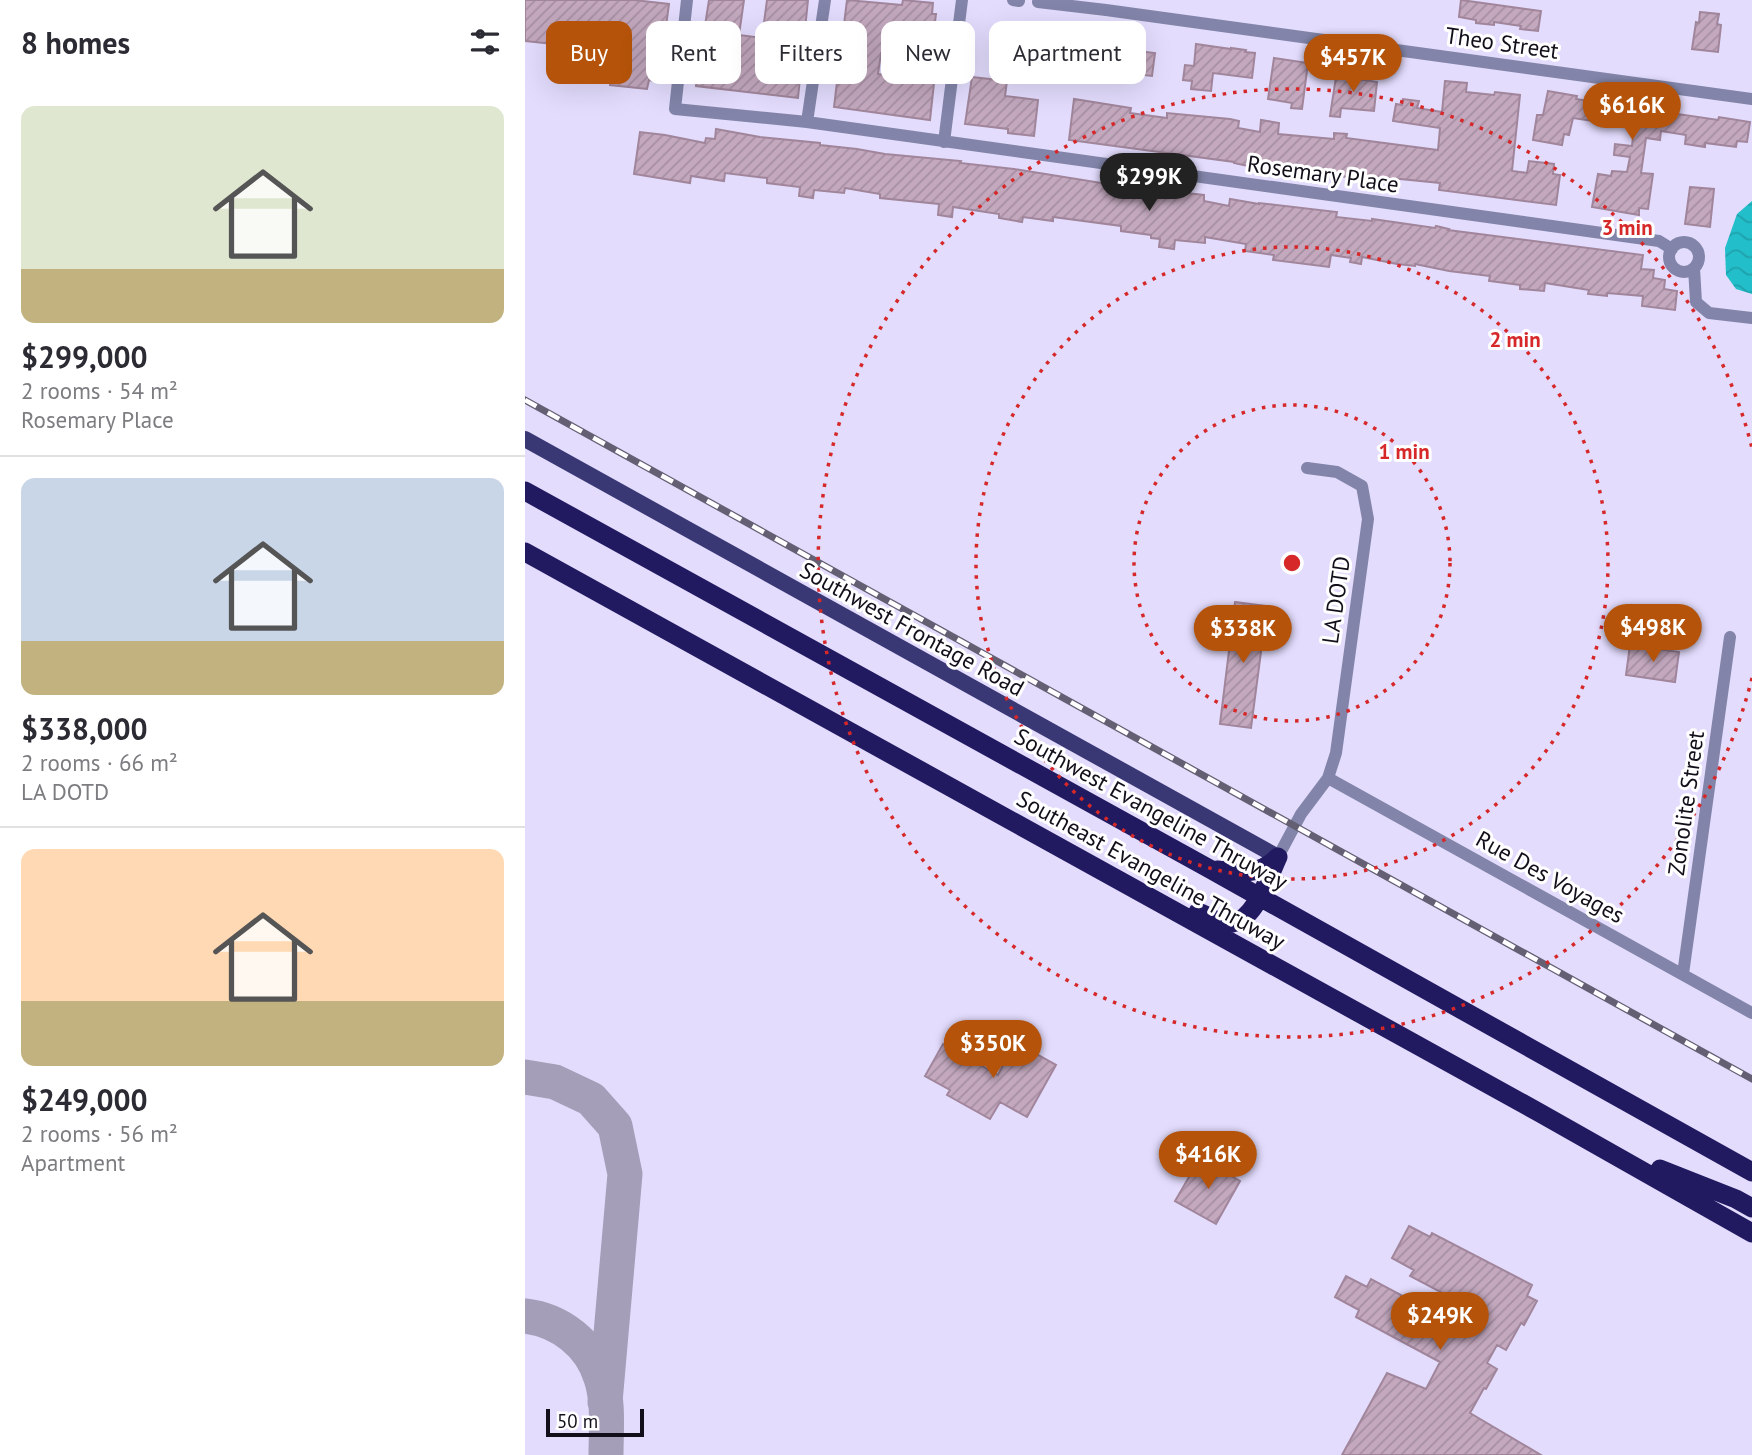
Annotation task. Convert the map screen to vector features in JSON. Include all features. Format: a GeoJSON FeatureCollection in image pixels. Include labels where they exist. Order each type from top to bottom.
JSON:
{"type":"FeatureCollection","features":[{"type":"Feature","properties":{"kind":"highway","name":"Southwest Evangeline Thruway"},"geometry":{"type":"LineString","coordinates":[[525,491],[1752,1172]]}},
{"type":"Feature","properties":{"kind":"highway","name":"Southeast Evangeline Thruway"},"geometry":{"type":"LineString","coordinates":[[525,552],[1752,1233]]}},
{"type":"Feature","properties":{"kind":"highway"},"geometry":{"type":"LineString","coordinates":[[1207,868],[1248,872],[1270,865],[1278,857]]}},
{"type":"Feature","properties":{"kind":"highway"},"geometry":{"type":"LineString","coordinates":[[1169,909],[1200,913],[1219,922],[1235,923],[1248,915],[1278,857]]}},
{"type":"Feature","properties":{"kind":"highway"},"geometry":{"type":"LineString","coordinates":[[1591,1142],[1752,1208]]}},
{"type":"Feature","properties":{"kind":"main road","name":"Southwest Frontage Road"},"geometry":{"type":"LineString","coordinates":[[525,439],[1278,857]]}},
{"type":"Feature","properties":{"kind":"street","name":"Rosemary Place"},"geometry":{"type":"LineString","coordinates":[[687,0],[675,109],[807,122],[1659,241],[1672,249],[1685,242],[1694,246],[1699,260],[1694,268],[1696,302],[1709,313],[1752,318]]}},
{"type":"Feature","properties":{"kind":"street"},"geometry":{"type":"LineString","coordinates":[[807,122],[825,0]]}},
{"type":"Feature","properties":{"kind":"street"},"geometry":{"type":"LineString","coordinates":[[944,142],[962,0]]}},
{"type":"Feature","properties":{"kind":"street"},"geometry":{"type":"LineString","coordinates":[[1013,0],[1019,1]]}},
{"type":"Feature","properties":{"kind":"street","name":"Theo Street"},"geometry":{"type":"LineString","coordinates":[[1038,2],[1752,99]]}},
{"type":"Feature","properties":{"kind":"street"},"geometry":{"type":"LineString","coordinates":[[1672,249],[1670,263],[1676,270],[1686,272],[1694,268]]}},
{"type":"Feature","properties":{"kind":"street","name":"LA DOTD"},"geometry":{"type":"LineString","coordinates":[[1307,468],[1337,472],[1362,486],[1369,519],[1336,753],[1328,778]]}},
{"type":"Feature","properties":{"kind":"street","name":"Zonolite Street"},"geometry":{"type":"LineString","coordinates":[[1683,974],[1730,637]]}},
{"type":"Feature","properties":{"kind":"street"},"geometry":{"type":"LineString","coordinates":[[1278,857],[1301,814],[1328,778]]}},
{"type":"Feature","properties":{"kind":"street","name":"Rue Des Voyages"},"geometry":{"type":"LineString","coordinates":[[1328,778],[1752,1013]]}},
{"type":"Feature","properties":{"kind":"water"},"geometry":{"type":"Polygon","coordinates":[[[1752,201],[1752,294],[1736,289],[1726,275],[1725,248],[1737,214],[1752,201]]]}},
{"type":"Feature","properties":{"kind":"building"},"geometry":{"type":"Polygon","coordinates":[[[525,0],[634,0],[669,4],[667,21],[646,21],[647,89],[610,85],[632,84],[632,21],[546,21],[546,43],[525,41],[525,0]]]}},
{"type":"Feature","properties":{"kind":"building"},"geometry":{"type":"Polygon","coordinates":[[[709,0],[744,0],[741,21],[706,21],[709,0]]]}},
{"type":"Feature","properties":{"kind":"building"},"geometry":{"type":"Polygon","coordinates":[[[767,0],[808,0],[806,21],[764,21],[767,0]]]}},
{"type":"Feature","properties":{"kind":"building"},"geometry":{"type":"Polygon","coordinates":[[[847,0],[902,5],[903,0],[933,3],[932,14],[936,14],[935,21],[881,21],[878,74],[881,74],[881,84],[934,84],[930,120],[834,107],[837,84],[867,84],[867,21],[844,21],[847,0]]]}},
{"type":"Feature","properties":{"kind":"building"},"geometry":{"type":"Polygon","coordinates":[[[1461,0],[1541,11],[1538,31],[1494,22],[1494,25],[1476,23],[1476,20],[1459,17],[1461,0]]]}},
{"type":"Feature","properties":{"kind":"building"},"geometry":{"type":"Polygon","coordinates":[[[1700,12],[1719,14],[1717,24],[1721,25],[1718,52],[1692,49],[1700,12]]]}},
{"type":"Feature","properties":{"kind":"building"},"geometry":{"type":"Polygon","coordinates":[[[741,35],[755,37],[755,84],[799,84],[798,98],[696,86],[741,84],[741,35]]]}},
{"type":"Feature","properties":{"kind":"building"},"geometry":{"type":"Polygon","coordinates":[[[1196,44],[1255,53],[1252,78],[1213,73],[1211,91],[1191,89],[1192,81],[1183,80],[1185,65],[1194,66],[1196,44]]]}},
{"type":"Feature","properties":{"kind":"building"},"geometry":{"type":"Polygon","coordinates":[[[1146,52],[1155,53],[1152,76],[1146,75],[1146,52]]]}},
{"type":"Feature","properties":{"kind":"building"},"geometry":{"type":"Polygon","coordinates":[[[1274,58],[1308,63],[1302,109],[1291,108],[1292,103],[1268,99],[1274,58]]]}},
{"type":"Feature","properties":{"kind":"building"},"geometry":{"type":"Polygon","coordinates":[[[1337,70],[1347,71],[1346,77],[1377,82],[1374,111],[1341,108],[1340,117],[1330,116],[1337,70]]]}},
{"type":"Feature","properties":{"kind":"building"},"geometry":{"type":"Polygon","coordinates":[[[975,77],[989,79],[989,84],[1007,84],[1005,96],[1038,100],[1034,136],[1008,133],[1008,129],[965,124],[971,84],[975,84],[975,77]]]}},
{"type":"Feature","properties":{"kind":"building"},"geometry":{"type":"Polygon","coordinates":[[[1445,81],[1467,83],[1466,92],[1520,95],[1512,171],[1527,173],[1529,161],[1554,164],[1553,174],[1560,175],[1556,205],[1439,190],[1440,183],[1370,176],[1369,180],[1248,166],[1069,140],[1074,99],[1131,108],[1130,113],[1167,118],[1167,113],[1230,119],[1239,121],[1238,128],[1260,132],[1261,120],[1279,123],[1278,134],[1334,139],[1334,133],[1347,134],[1346,138],[1438,150],[1440,128],[1393,121],[1396,104],[1402,105],[1403,99],[1419,101],[1417,108],[1442,112],[1445,81]]]}},
{"type":"Feature","properties":{"kind":"building"},"geometry":{"type":"Polygon","coordinates":[[[1548,91],[1577,96],[1576,99],[1718,120],[1719,117],[1750,122],[1747,142],[1737,141],[1736,147],[1705,143],[1705,147],[1685,144],[1686,135],[1661,131],[1660,140],[1646,138],[1641,173],[1653,174],[1648,209],[1639,208],[1639,215],[1592,207],[1598,174],[1611,176],[1612,171],[1627,172],[1630,157],[1614,155],[1615,144],[1632,146],[1634,127],[1573,118],[1569,135],[1564,134],[1562,145],[1533,140],[1537,115],[1543,115],[1548,91]]]}},
{"type":"Feature","properties":{"kind":"building"},"geometry":{"type":"Polygon","coordinates":[[[716,129],[885,154],[961,161],[960,163],[1120,186],[1204,195],[1204,201],[1229,206],[1230,199],[1337,212],[1336,217],[1436,226],[1448,230],[1643,255],[1641,269],[1654,270],[1653,278],[1665,280],[1664,289],[1677,291],[1675,310],[1642,306],[1643,296],[1588,294],[1589,290],[1545,283],[1544,291],[1520,289],[1520,285],[1489,281],[1490,276],[1362,257],[1361,264],[1350,262],[1351,258],[1331,255],[1329,267],[1273,260],[1274,255],[1245,251],[1246,244],[1205,237],[1205,243],[1175,240],[1174,249],[1159,247],[1160,239],[1151,238],[1151,235],[1121,231],[1121,226],[1053,217],[1053,221],[1023,217],[1022,222],[999,218],[999,214],[953,207],[952,217],[938,215],[939,204],[880,198],[880,194],[845,188],[844,193],[814,190],[813,198],[799,196],[800,187],[767,183],[767,178],[725,173],[724,181],[691,176],[690,183],[634,174],[640,132],[705,143],[706,138],[715,139],[716,129]]]}},
{"type":"Feature","properties":{"kind":"building"},"geometry":{"type":"Polygon","coordinates":[[[1690,187],[1714,189],[1710,227],[1685,224],[1690,187]]]}},
{"type":"Feature","properties":{"kind":"building"},"geometry":{"type":"Polygon","coordinates":[[[1235,602],[1267,606],[1251,728],[1220,724],[1235,602]]]}},
{"type":"Feature","properties":{"kind":"building"},"geometry":{"type":"Polygon","coordinates":[[[1630,645],[1679,652],[1675,682],[1626,675],[1630,645]]]}},
{"type":"Feature","properties":{"kind":"building"},"geometry":{"type":"Polygon","coordinates":[[[1015,1042],[1056,1065],[1027,1117],[1000,1102],[990,1119],[947,1095],[950,1090],[925,1076],[943,1044],[998,1075],[1015,1042]]]}},
{"type":"Feature","properties":{"kind":"building"},"geometry":{"type":"Polygon","coordinates":[[[1200,1158],[1240,1181],[1216,1224],[1175,1201],[1200,1158]]]}},
{"type":"Feature","properties":{"kind":"building"},"geometry":{"type":"Polygon","coordinates":[[[1409,1226],[1430,1237],[1432,1233],[1532,1285],[1527,1296],[1537,1301],[1506,1350],[1497,1345],[1487,1363],[1497,1369],[1470,1413],[1541,1455],[1342,1455],[1387,1373],[1426,1389],[1440,1362],[1356,1317],[1359,1310],[1335,1297],[1346,1276],[1367,1287],[1371,1279],[1442,1317],[1452,1298],[1410,1276],[1414,1270],[1392,1258],[1409,1226]]]}},
{"type":"Feature","properties":{"kind":"taxiway"},"geometry":{"type":"LineString","coordinates":[[525,1077],[555,1082],[591,1099],[615,1126],[625,1174],[605,1402]]}},
{"type":"Feature","properties":{"kind":"taxiway"},"geometry":{"type":"LineString","coordinates":[[525,1316],[538,1318],[562,1328],[582,1344],[590,1355],[601,1378],[605,1397],[606,1455]]}},
{"type":"Feature","properties":{"kind":"railway"},"geometry":{"type":"LineString","coordinates":[[525,400],[1752,1079]]}}]}
